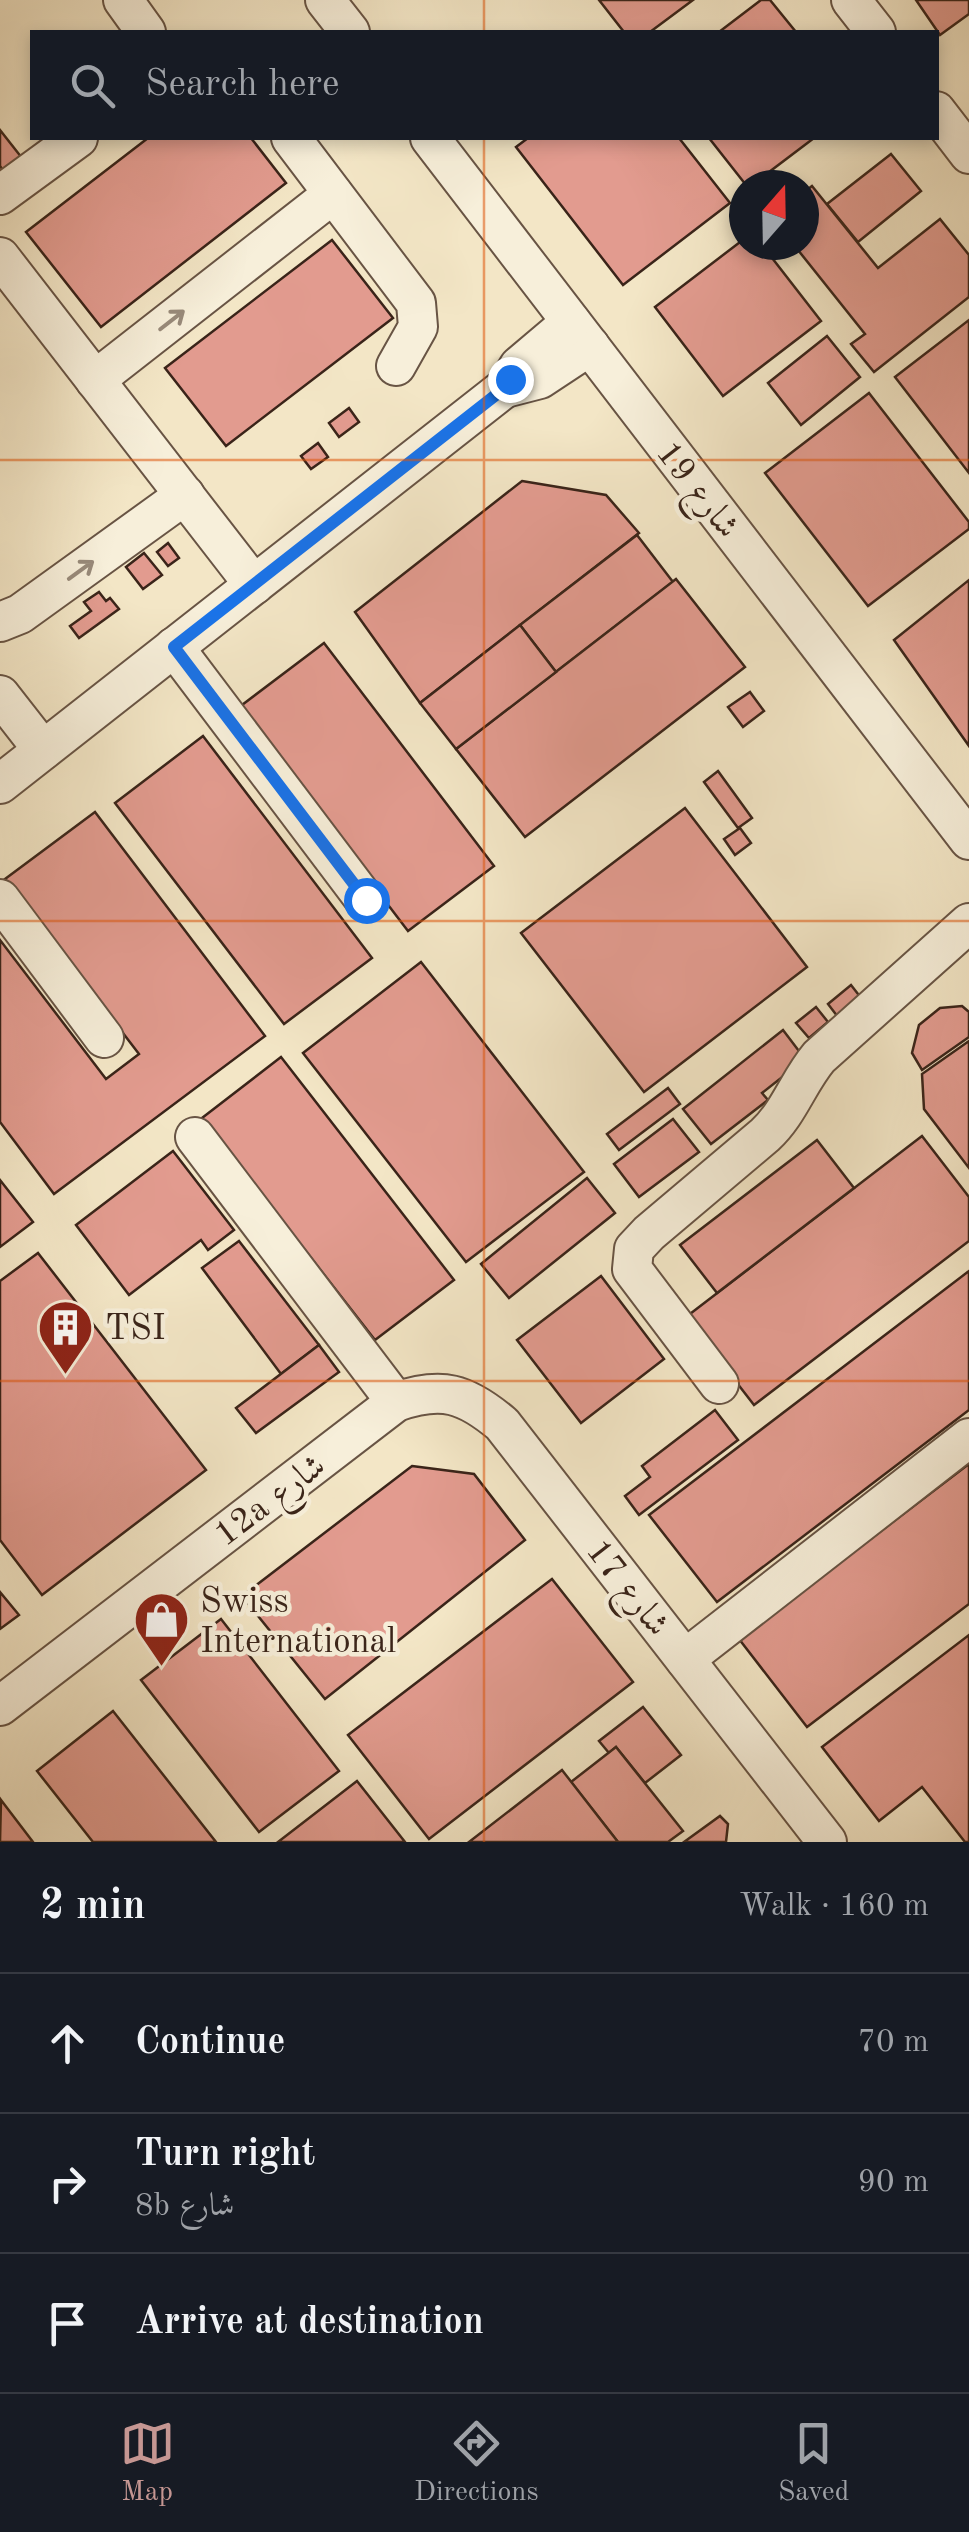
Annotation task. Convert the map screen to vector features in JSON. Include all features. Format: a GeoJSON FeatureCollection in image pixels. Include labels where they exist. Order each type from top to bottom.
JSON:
{"type":"FeatureCollection","features":[{"type":"Feature","properties":{"kind":"street"},"geometry":{"type":"LineString","coordinates":[[123,0],[145,30]]}},
{"type":"Feature","properties":{"kind":"street"},"geometry":{"type":"LineString","coordinates":[[325,0],[348,30]]}},
{"type":"Feature","properties":{"kind":"street"},"geometry":{"type":"LineString","coordinates":[[851,0],[874,30]]}},
{"type":"Feature","properties":{"kind":"street"},"geometry":{"type":"LineString","coordinates":[[939,115],[969,154]]}},
{"type":"Feature","properties":{"kind":"street"},"geometry":{"type":"LineString","coordinates":[[0,195],[75,140]]}},
{"type":"Feature","properties":{"kind":"street"},"geometry":{"type":"LineString","coordinates":[[293,140],[416,303],[418,327],[396,366]]}},
{"type":"Feature","properties":{"kind":"street","name":"شارع 19"},"geometry":{"type":"LineString","coordinates":[[432,140],[969,840]]}},
{"type":"Feature","properties":{"kind":"street"},"geometry":{"type":"LineString","coordinates":[[95,380],[334,194]]}},
{"type":"Feature","properties":{"kind":"street"},"geometry":{"type":"LineString","coordinates":[[0,257],[254,584]]}},
{"type":"Feature","properties":{"kind":"street"},"geometry":{"type":"LineString","coordinates":[[0,784],[506,387],[519,366],[581,334]]}},
{"type":"Feature","properties":{"kind":"street"},"geometry":{"type":"LineString","coordinates":[[0,622],[20,614],[185,495]]}},
{"type":"Feature","properties":{"kind":"street"},"geometry":{"type":"LineString","coordinates":[[174,647],[366,900]]}},
{"type":"Feature","properties":{"kind":"street"},"geometry":{"type":"LineString","coordinates":[[0,695],[43,750]]}},
{"type":"Feature","properties":{"kind":"street"},"geometry":{"type":"LineString","coordinates":[[0,899],[104,1038]]}},
{"type":"Feature","properties":{"kind":"street"},"geometry":{"type":"LineString","coordinates":[[719,1384],[632,1269],[634,1249],[766,1136],[819,1057],[969,922]]}},
{"type":"Feature","properties":{"kind":"street"},"geometry":{"type":"LineString","coordinates":[[195,1137],[396,1402]]}},
{"type":"Feature","properties":{"kind":"street","name":"شارع 17"},"geometry":{"type":"LineString","coordinates":[[396,1402],[425,1392],[454,1394],[480,1405],[502,1424],[827,1842]]}},
{"type":"Feature","properties":{"kind":"street","name":"12a شارع"},"geometry":{"type":"LineString","coordinates":[[0,1706],[396,1402]]}},
{"type":"Feature","properties":{"kind":"street"},"geometry":{"type":"LineString","coordinates":[[685,1659],[969,1438]]}},
{"type":"Feature","properties":{"kind":"building"},"geometry":{"type":"Polygon","coordinates":[[[599,0],[693,0],[653,30],[622,30],[599,0]]]}},
{"type":"Feature","properties":{"kind":"building"},"geometry":{"type":"Polygon","coordinates":[[[761,0],[770,0],[794,30],[722,30],[761,0]]]}},
{"type":"Feature","properties":{"kind":"building"},"geometry":{"type":"Polygon","coordinates":[[[916,0],[969,0],[969,14],[940,35],[916,0]]]}},
{"type":"Feature","properties":{"kind":"building"},"geometry":{"type":"Polygon","coordinates":[[[0,130],[22,158],[4,172],[0,166],[0,130]]]}},
{"type":"Feature","properties":{"kind":"building"},"geometry":{"type":"Polygon","coordinates":[[[145,140],[253,140],[286,183],[101,327],[26,232],[145,140]]]}},
{"type":"Feature","properties":{"kind":"building"},"geometry":{"type":"Polygon","coordinates":[[[525,140],[681,140],[729,202],[623,285],[516,147],[525,140]]]}},
{"type":"Feature","properties":{"kind":"building"},"geometry":{"type":"Polygon","coordinates":[[[711,140],[811,140],[772,170],[734,170],[711,140]]]}},
{"type":"Feature","properties":{"kind":"building"},"geometry":{"type":"Polygon","coordinates":[[[891,154],[921,191],[858,242],[827,204],[891,154]]]}},
{"type":"Feature","properties":{"kind":"building"},"geometry":{"type":"Polygon","coordinates":[[[819,195],[878,268],[940,219],[969,255],[969,297],[874,372],[851,344],[865,334],[806,260],[819,260],[819,195]]]}},
{"type":"Feature","properties":{"kind":"building"},"geometry":{"type":"Polygon","coordinates":[[[332,240],[393,318],[226,446],[165,368],[332,240]]]}},
{"type":"Feature","properties":{"kind":"building"},"geometry":{"type":"Polygon","coordinates":[[[729,250],[729,260],[774,260],[821,321],[723,396],[655,307],[729,250]]]}},
{"type":"Feature","properties":{"kind":"building"},"geometry":{"type":"Polygon","coordinates":[[[969,320],[969,473],[895,377],[969,320]]]}},
{"type":"Feature","properties":{"kind":"building"},"geometry":{"type":"Polygon","coordinates":[[[827,336],[860,377],[801,425],[768,383],[827,336]]]}},
{"type":"Feature","properties":{"kind":"building"},"geometry":{"type":"Polygon","coordinates":[[[869,393],[969,522],[969,529],[868,606],[765,473],[869,393]]]}},
{"type":"Feature","properties":{"kind":"building"},"geometry":{"type":"Polygon","coordinates":[[[349,408],[359,422],[339,437],[329,423],[349,408]]]}},
{"type":"Feature","properties":{"kind":"building"},"geometry":{"type":"Polygon","coordinates":[[[318,443],[328,457],[311,469],[301,456],[318,443]]]}},
{"type":"Feature","properties":{"kind":"building"},"geometry":{"type":"Polygon","coordinates":[[[522,481],[606,495],[639,533],[420,703],[355,612],[522,481]]]}},
{"type":"Feature","properties":{"kind":"building"},"geometry":{"type":"Polygon","coordinates":[[[637,535],[673,582],[556,672],[520,625],[637,535]]]}},
{"type":"Feature","properties":{"kind":"building"},"geometry":{"type":"Polygon","coordinates":[[[168,543],[179,558],[168,566],[157,552],[168,543]]]}},
{"type":"Feature","properties":{"kind":"building"},"geometry":{"type":"Polygon","coordinates":[[[144,553],[162,575],[143,589],[126,567],[144,553]]]}},
{"type":"Feature","properties":{"kind":"building"},"geometry":{"type":"Polygon","coordinates":[[[676,579],[745,667],[525,837],[456,749],[676,579]]]}},
{"type":"Feature","properties":{"kind":"building"},"geometry":{"type":"Polygon","coordinates":[[[969,580],[969,746],[894,640],[969,580]]]}},
{"type":"Feature","properties":{"kind":"building"},"geometry":{"type":"Polygon","coordinates":[[[99,592],[119,609],[79,638],[70,626],[91,611],[84,602],[99,592]]]}},
{"type":"Feature","properties":{"kind":"building"},"geometry":{"type":"Polygon","coordinates":[[[520,625],[556,672],[456,749],[420,703],[520,625]]]}},
{"type":"Feature","properties":{"kind":"building"},"geometry":{"type":"Polygon","coordinates":[[[324,643],[494,866],[408,931],[238,708],[324,643]]]}},
{"type":"Feature","properties":{"kind":"building"},"geometry":{"type":"Polygon","coordinates":[[[750,692],[764,711],[743,727],[728,707],[750,692]]]}},
{"type":"Feature","properties":{"kind":"building"},"geometry":{"type":"Polygon","coordinates":[[[203,736],[372,958],[284,1024],[115,803],[203,736]]]}},
{"type":"Feature","properties":{"kind":"building"},"geometry":{"type":"Polygon","coordinates":[[[718,771],[752,818],[738,828],[704,782],[718,771]]]}},
{"type":"Feature","properties":{"kind":"building"},"geometry":{"type":"Polygon","coordinates":[[[685,808],[807,967],[644,1092],[521,933],[685,808]]]}},
{"type":"Feature","properties":{"kind":"building"},"geometry":{"type":"Polygon","coordinates":[[[95,812],[265,1036],[54,1194],[0,1122],[0,940],[106,1079],[139,1054],[5,879],[95,812]]]}},
{"type":"Feature","properties":{"kind":"building"},"geometry":{"type":"Polygon","coordinates":[[[740,828],[751,843],[735,855],[724,839],[740,828]]]}},
{"type":"Feature","properties":{"kind":"building"},"geometry":{"type":"Polygon","coordinates":[[[421,962],[584,1172],[466,1262],[303,1053],[421,962]]]}},
{"type":"Feature","properties":{"kind":"building"},"geometry":{"type":"Polygon","coordinates":[[[851,985],[865,1003],[841,1021],[828,1004],[851,985]]]}},
{"type":"Feature","properties":{"kind":"building"},"geometry":{"type":"Polygon","coordinates":[[[962,1006],[969,1012],[969,1037],[922,1070],[912,1053],[919,1025],[940,1008],[962,1006]]]}},
{"type":"Feature","properties":{"kind":"building"},"geometry":{"type":"Polygon","coordinates":[[[816,1007],[828,1022],[809,1038],[796,1023],[816,1007]]]}},
{"type":"Feature","properties":{"kind":"building"},"geometry":{"type":"Polygon","coordinates":[[[783,1030],[805,1059],[762,1093],[768,1100],[711,1144],[683,1109],[783,1030]]]}},
{"type":"Feature","properties":{"kind":"building"},"geometry":{"type":"Polygon","coordinates":[[[969,1041],[969,1168],[924,1109],[922,1074],[969,1041]]]}},
{"type":"Feature","properties":{"kind":"building"},"geometry":{"type":"Polygon","coordinates":[[[281,1057],[454,1280],[375,1340],[202,1118],[281,1057]]]}},
{"type":"Feature","properties":{"kind":"building"},"geometry":{"type":"Polygon","coordinates":[[[668,1088],[680,1104],[619,1150],[607,1134],[668,1088]]]}},
{"type":"Feature","properties":{"kind":"building"},"geometry":{"type":"Polygon","coordinates":[[[673,1119],[699,1152],[639,1197],[614,1164],[673,1119]]]}},
{"type":"Feature","properties":{"kind":"building"},"geometry":{"type":"Polygon","coordinates":[[[922,1136],[969,1197],[969,1241],[754,1405],[686,1317],[922,1136]]]}},
{"type":"Feature","properties":{"kind":"building"},"geometry":{"type":"Polygon","coordinates":[[[817,1140],[854,1188],[717,1293],[680,1245],[817,1140]]]}},
{"type":"Feature","properties":{"kind":"building"},"geometry":{"type":"Polygon","coordinates":[[[173,1151],[234,1230],[208,1250],[201,1240],[129,1295],[76,1225],[173,1151]]]}},
{"type":"Feature","properties":{"kind":"building"},"geometry":{"type":"Polygon","coordinates":[[[587,1178],[615,1213],[509,1298],[481,1264],[587,1178]]]}},
{"type":"Feature","properties":{"kind":"building"},"geometry":{"type":"Polygon","coordinates":[[[0,1180],[33,1222],[0,1247],[0,1180]]]}},
{"type":"Feature","properties":{"kind":"building"},"geometry":{"type":"Polygon","coordinates":[[[239,1241],[319,1345],[281,1374],[202,1268],[239,1241]]]}},
{"type":"Feature","properties":{"kind":"building","name":"TSI"},"geometry":{"type":"Polygon","coordinates":[[[38,1253],[206,1470],[42,1595],[0,1540],[0,1281],[38,1253]]]}},
{"type":"Feature","properties":{"kind":"building"},"geometry":{"type":"Polygon","coordinates":[[[969,1271],[969,1410],[717,1602],[649,1515],[969,1271]]]}},
{"type":"Feature","properties":{"kind":"building"},"geometry":{"type":"Polygon","coordinates":[[[601,1276],[664,1359],[581,1423],[517,1340],[601,1276]]]}},
{"type":"Feature","properties":{"kind":"building"},"geometry":{"type":"Polygon","coordinates":[[[319,1345],[339,1372],[256,1433],[236,1408],[319,1345]]]}},
{"type":"Feature","properties":{"kind":"building"},"geometry":{"type":"Polygon","coordinates":[[[715,1410],[738,1440],[639,1515],[625,1496],[650,1477],[642,1466],[715,1410]]]}},
{"type":"Feature","properties":{"kind":"building"},"geometry":{"type":"Polygon","coordinates":[[[969,1464],[969,1604],[807,1727],[739,1639],[969,1464]]]}},
{"type":"Feature","properties":{"kind":"building"},"geometry":{"type":"Polygon","coordinates":[[[412,1466],[474,1474],[525,1540],[325,1699],[242,1596],[412,1466]]]}},
{"type":"Feature","properties":{"kind":"building"},"geometry":{"type":"Polygon","coordinates":[[[552,1579],[633,1682],[429,1839],[348,1735],[552,1579]]]}},
{"type":"Feature","properties":{"kind":"building"},"geometry":{"type":"Polygon","coordinates":[[[0,1592],[19,1615],[0,1629],[0,1592]]]}},
{"type":"Feature","properties":{"kind":"building"},"geometry":{"type":"Polygon","coordinates":[[[221,1619],[339,1771],[259,1832],[141,1680],[221,1619]]]}},
{"type":"Feature","properties":{"kind":"building"},"geometry":{"type":"Polygon","coordinates":[[[969,1635],[969,1842],[965,1842],[922,1787],[879,1821],[822,1747],[969,1635]]]}},
{"type":"Feature","properties":{"kind":"building"},"geometry":{"type":"Polygon","coordinates":[[[643,1707],[681,1755],[645,1783],[616,1747],[609,1753],[599,1741],[643,1707]]]}},
{"type":"Feature","properties":{"kind":"building"},"geometry":{"type":"Polygon","coordinates":[[[113,1711],[216,1842],[93,1842],[37,1771],[113,1711]]]}},
{"type":"Feature","properties":{"kind":"building"},"geometry":{"type":"Polygon","coordinates":[[[616,1747],[683,1831],[668,1842],[618,1842],[571,1782],[616,1747]]]}},
{"type":"Feature","properties":{"kind":"building"},"geometry":{"type":"Polygon","coordinates":[[[562,1770],[618,1842],[469,1842],[562,1770]]]}},
{"type":"Feature","properties":{"kind":"building"},"geometry":{"type":"Polygon","coordinates":[[[357,1781],[405,1842],[278,1842],[357,1781]]]}},
{"type":"Feature","properties":{"kind":"building"},"geometry":{"type":"Polygon","coordinates":[[[1,1800],[33,1842],[0,1842],[1,1800]]]}},
{"type":"Feature","properties":{"kind":"building"},"geometry":{"type":"Polygon","coordinates":[[[720,1816],[728,1824],[726,1842],[684,1842],[720,1816]]]}},
{"type":"Feature","properties":{"kind":"place","name":"TSI"},"geometry":{"type":"Point","coordinates":[66,1376]}},
{"type":"Feature","properties":{"kind":"place","name":"Swiss International"},"geometry":{"type":"Point","coordinates":[161,1669]}},
{"type":"Feature","properties":{"kind":"route"},"geometry":{"type":"LineString","coordinates":[[366,900],[174,647],[506,387],[510,379]]}}]}
